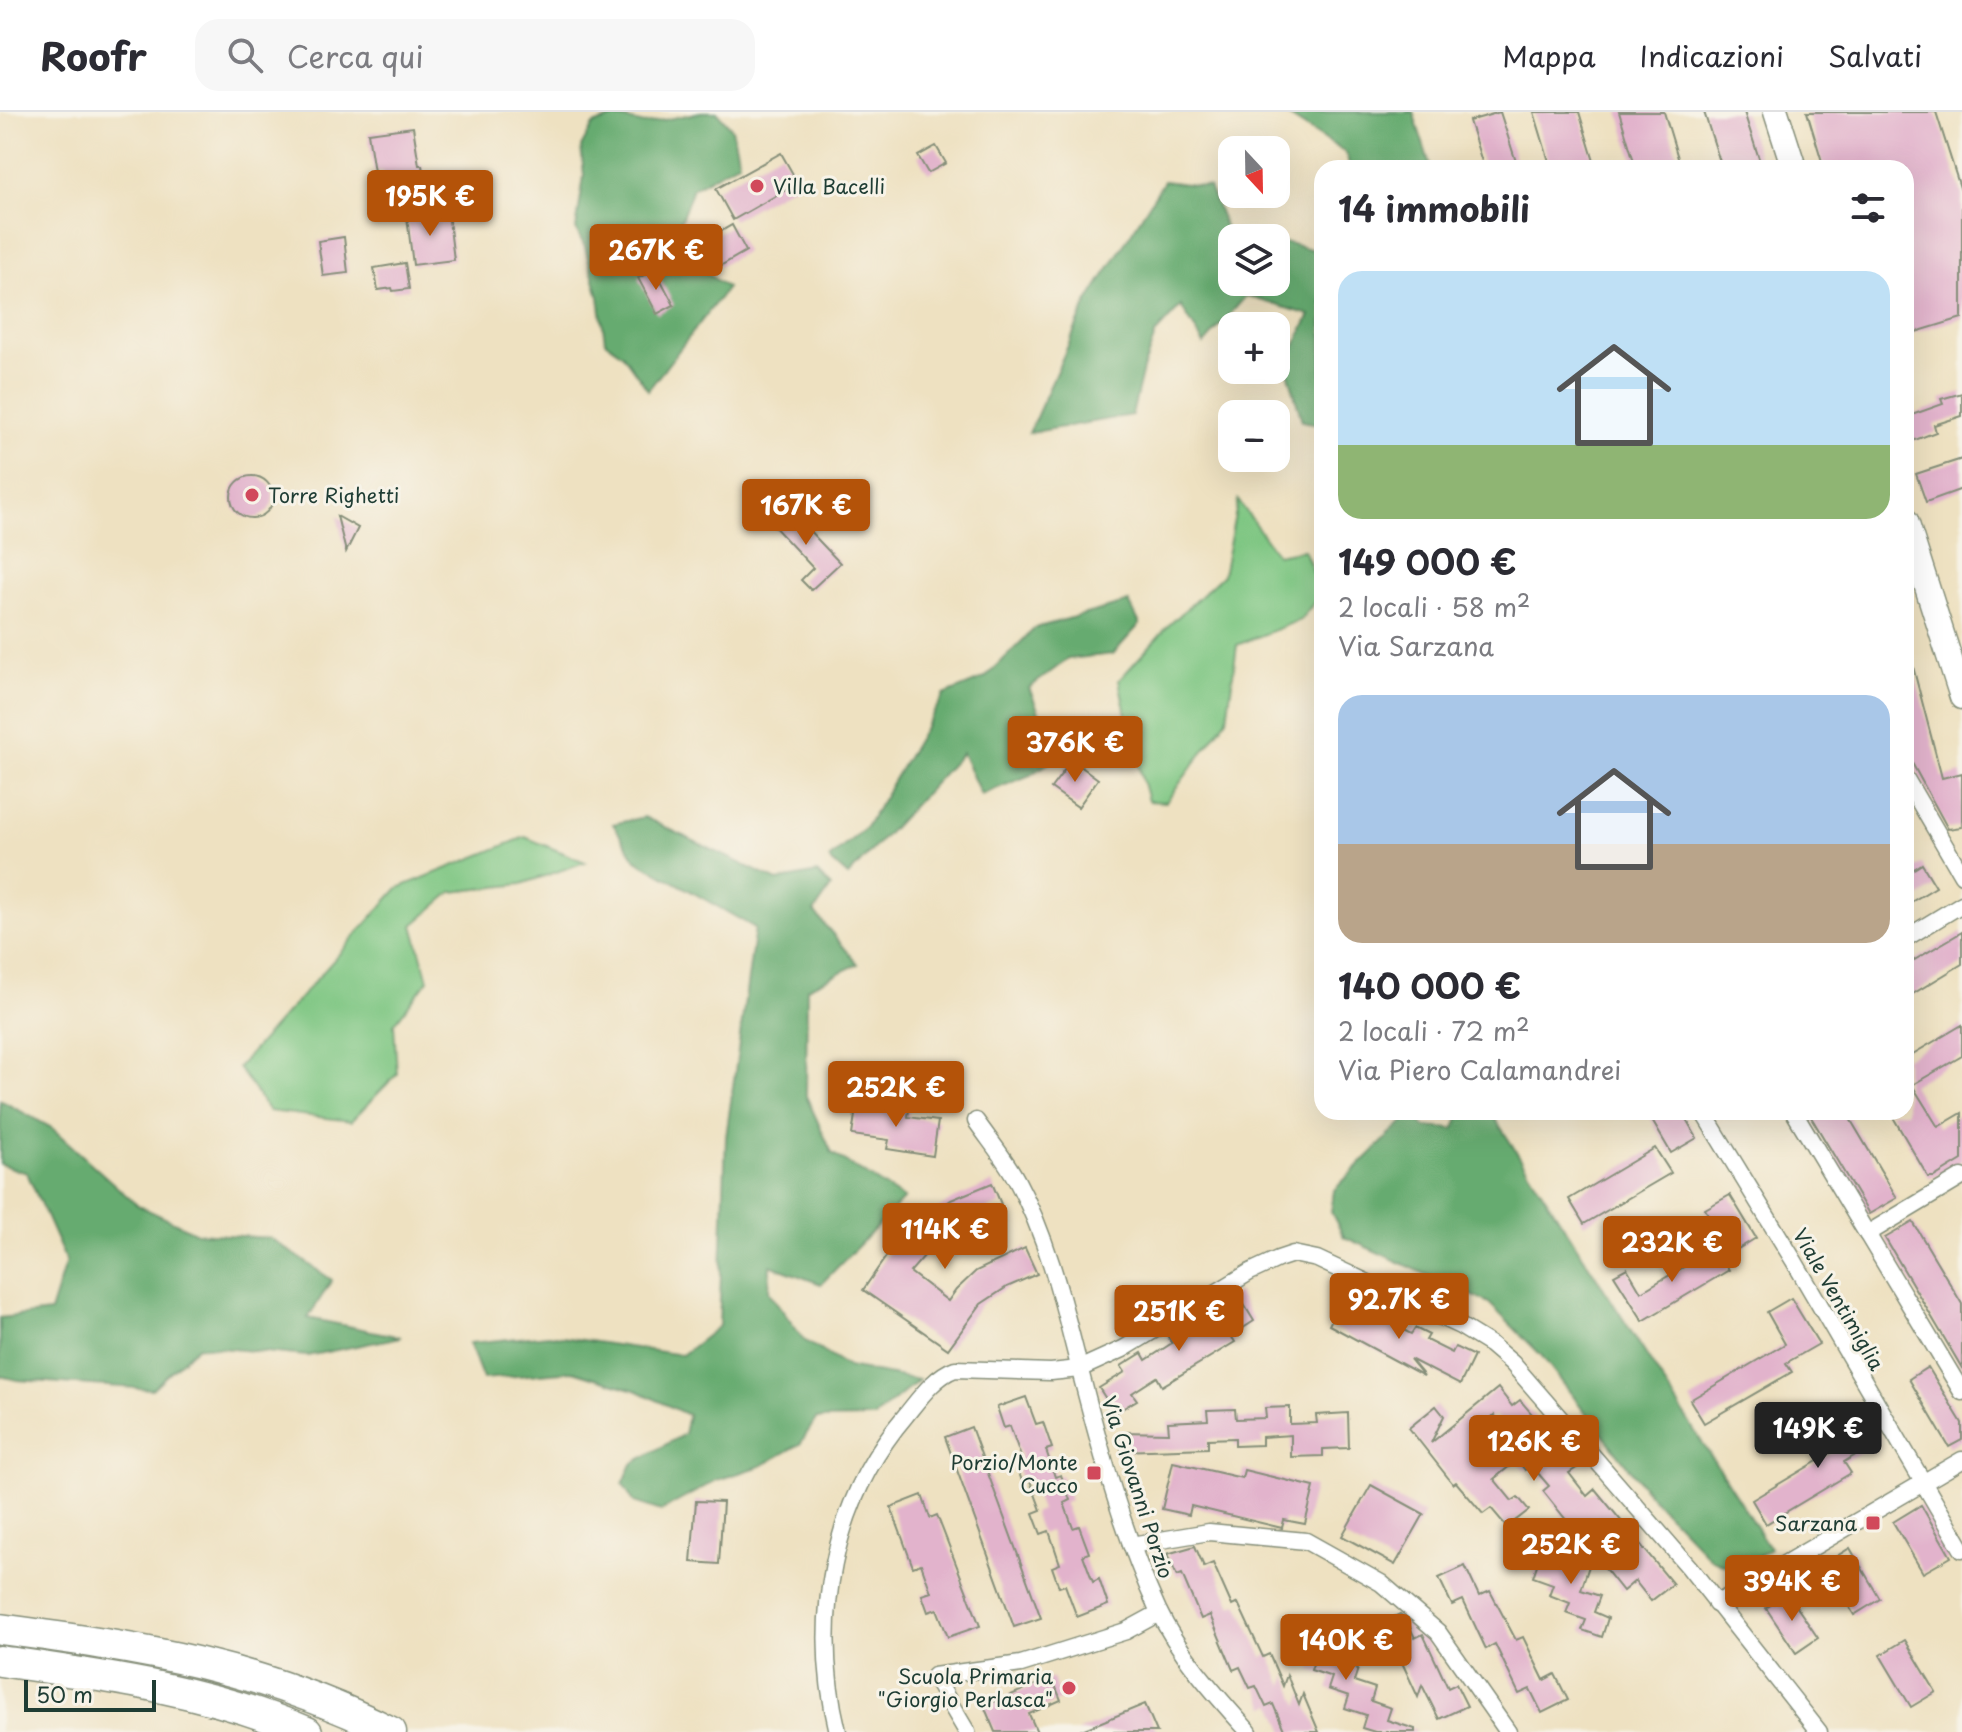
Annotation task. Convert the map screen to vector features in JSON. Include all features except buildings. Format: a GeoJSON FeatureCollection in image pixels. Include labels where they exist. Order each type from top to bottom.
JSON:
{"type":"FeatureCollection","features":[{"type":"Feature","properties":{"kind":"highway"},"geometry":{"type":"LineString","coordinates":[[0,1629],[137,1647],[205,1662],[341,1707],[391,1732]]}},
{"type":"Feature","properties":{"kind":"highway"},"geometry":{"type":"LineString","coordinates":[[0,1661],[198,1695],[244,1708],[307,1732]]}},
{"type":"Feature","properties":{"kind":"street"},"geometry":{"type":"LineString","coordinates":[[1776,112],[1791,160]]}},
{"type":"Feature","properties":{"kind":"street"},"geometry":{"type":"LineString","coordinates":[[1914,546],[1962,697]]}},
{"type":"Feature","properties":{"kind":"street"},"geometry":{"type":"LineString","coordinates":[[1914,793],[1962,875]]}},
{"type":"Feature","properties":{"kind":"street"},"geometry":{"type":"LineString","coordinates":[[1914,933],[1962,904]]}},
{"type":"Feature","properties":{"kind":"street","name":"Viale Ventimiglia"},"geometry":{"type":"LineString","coordinates":[[1708,1120],[1962,1549]]}},
{"type":"Feature","properties":{"kind":"street"},"geometry":{"type":"LineString","coordinates":[[1799,1120],[1962,1392]]}},
{"type":"Feature","properties":{"kind":"street","name":"Via Giovanni Porzio"},"geometry":{"type":"LineString","coordinates":[[976,1121],[1020,1185],[1060,1291],[1079,1369],[1131,1545],[1159,1613],[1184,1653],[1249,1732]]}},
{"type":"Feature","properties":{"kind":"street"},"geometry":{"type":"LineString","coordinates":[[1867,1234],[1962,1177]]}},
{"type":"Feature","properties":{"kind":"street"},"geometry":{"type":"LineString","coordinates":[[838,1732],[825,1649],[827,1594],[833,1562],[851,1507],[879,1449],[918,1401],[947,1372],[967,1368],[1051,1372],[1079,1369],[1123,1349],[1250,1272],[1293,1254],[1317,1259],[1460,1326],[1501,1353],[1689,1567],[1819,1732]]}},
{"type":"Feature","properties":{"kind":"street"},"geometry":{"type":"LineString","coordinates":[[1716,1604],[1962,1460]]}},
{"type":"Feature","properties":{"kind":"street"},"geometry":{"type":"LineString","coordinates":[[1131,1545],[1209,1532],[1306,1541],[1381,1583],[1438,1632],[1508,1732]]}},
{"type":"Feature","properties":{"kind":"street"},"geometry":{"type":"LineString","coordinates":[[967,1732],[934,1676],[1021,1664],[1126,1631],[1159,1613]]}},
{"type":"Feature","properties":{"kind":"green space"},"geometry":{"type":"Polygon","coordinates":[[[701,112],[717,112],[732,129],[739,162],[693,188],[671,247],[727,288],[648,390],[623,355],[605,341],[599,297],[585,247],[576,229],[584,176],[581,147],[593,125],[615,117],[645,124],[701,112]]]}},
{"type":"Feature","properties":{"kind":"green space"},"geometry":{"type":"Polygon","coordinates":[[[1282,112],[1413,112],[1428,160],[1348,160],[1346,153],[1282,112]]]}},
{"type":"Feature","properties":{"kind":"green space"},"geometry":{"type":"Polygon","coordinates":[[[1164,181],[1209,187],[1224,224],[1218,224],[1218,296],[1246,296],[1232,312],[1218,312],[1218,328],[1204,344],[1181,306],[1156,333],[1132,415],[1029,433],[1087,303],[1164,181]]]}},
{"type":"Feature","properties":{"kind":"green space"},"geometry":{"type":"Polygon","coordinates":[[[1290,244],[1314,250],[1314,423],[1302,421],[1290,378],[1290,356],[1310,315],[1246,296],[1290,296],[1290,244]]]}},
{"type":"Feature","properties":{"kind":"green space"},"geometry":{"type":"Polygon","coordinates":[[[1238,500],[1277,555],[1304,550],[1314,574],[1314,603],[1300,620],[1237,645],[1227,719],[1166,802],[1148,801],[1119,680],[1169,625],[1223,575],[1238,500]]]}},
{"type":"Feature","properties":{"kind":"green space"},"geometry":{"type":"Polygon","coordinates":[[[1129,602],[1140,624],[1113,654],[1068,659],[1029,688],[1058,757],[1030,775],[981,795],[962,753],[848,876],[829,859],[866,827],[944,695],[985,678],[1035,628],[1129,602]]]}},
{"type":"Feature","properties":{"kind":"green space"},"geometry":{"type":"Polygon","coordinates":[[[644,817],[777,881],[817,873],[831,887],[814,912],[858,964],[807,988],[806,1096],[832,1153],[904,1199],[821,1284],[770,1265],[769,1292],[804,1340],[848,1367],[919,1380],[873,1418],[816,1419],[800,1444],[761,1466],[717,1480],[661,1511],[634,1502],[623,1484],[632,1464],[684,1434],[688,1415],[638,1391],[573,1371],[483,1379],[469,1343],[549,1335],[682,1355],[719,1326],[726,1137],[755,928],[636,860],[613,824],[644,817]]]}},
{"type":"Feature","properties":{"kind":"green space"},"geometry":{"type":"Polygon","coordinates":[[[525,837],[585,862],[522,884],[452,892],[413,925],[428,980],[394,1024],[397,1074],[351,1121],[269,1111],[238,1067],[398,888],[525,837]]]}},
{"type":"Feature","properties":{"kind":"green space"},"geometry":{"type":"Polygon","coordinates":[[[0,1100],[52,1128],[137,1205],[197,1233],[270,1238],[332,1280],[308,1318],[401,1337],[307,1356],[198,1346],[152,1389],[17,1380],[0,1376],[0,1318],[50,1312],[66,1261],[27,1173],[0,1164],[0,1100]]]}},
{"type":"Feature","properties":{"kind":"green space"},"geometry":{"type":"Polygon","coordinates":[[[1405,1120],[1420,1120],[1424,1127],[1454,1129],[1458,1120],[1496,1120],[1770,1549],[1735,1570],[1711,1559],[1653,1499],[1541,1355],[1489,1303],[1344,1237],[1331,1212],[1334,1190],[1405,1120]]]}},
{"type":"Feature","properties":{"kind":"place","name":"Villa Bacelli"},"geometry":{"type":"Point","coordinates":[757,186]}},
{"type":"Feature","properties":{"kind":"place","name":"Torre Righetti"},"geometry":{"type":"Point","coordinates":[252,495]}},
{"type":"Feature","properties":{"kind":"place","name":"Porzio/Monte Cucco"},"geometry":{"type":"Point","coordinates":[1094,1473]}},
{"type":"Feature","properties":{"kind":"place","name":"Sarzana"},"geometry":{"type":"Point","coordinates":[1873,1523]}},
{"type":"Feature","properties":{"kind":"place","name":"Scuola Primaria \"Giorgio Perlasca\""},"geometry":{"type":"Point","coordinates":[1069,1688]}}]}
